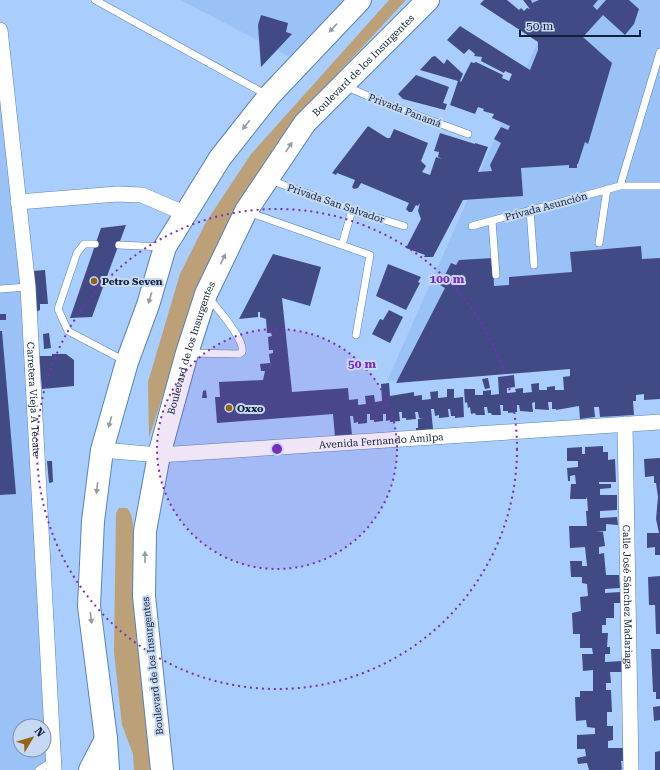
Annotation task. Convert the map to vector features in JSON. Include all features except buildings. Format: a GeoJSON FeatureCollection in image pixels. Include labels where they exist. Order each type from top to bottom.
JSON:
{"type":"FeatureCollection","features":[{"type":"Feature","properties":{"kind":"main road"},"geometry":{"type":"LineString","coordinates":[[108,770],[106,739],[90,606],[93,521],[102,450],[127,362],[148,305],[165,247],[220,158],[269,96],[360,0]]}},
{"type":"Feature","properties":{"kind":"main road","name":"Boulevard de los Insurgentes"},"geometry":{"type":"LineString","coordinates":[[162,770],[144,596],[145,531],[159,455],[187,353],[206,294],[246,211],[305,123],[428,0]]}},
{"type":"Feature","properties":{"kind":"main road"},"geometry":{"type":"LineString","coordinates":[[90,770],[106,739]]}},
{"type":"Feature","properties":{"kind":"street","name":"Carretera Vieja A Tecate"},"geometry":{"type":"LineString","coordinates":[[0,31],[28,287],[54,765]]}},
{"type":"Feature","properties":{"kind":"street"},"geometry":{"type":"LineString","coordinates":[[18,202],[117,194],[142,195],[186,214]]}},
{"type":"Feature","properties":{"kind":"street","name":"Avenida Fernando Amilpa"},"geometry":{"type":"LineString","coordinates":[[102,450],[159,455],[660,422]]}},
{"type":"Feature","properties":{"kind":"street","name":"Calle José Sánchez Madariaga"},"geometry":{"type":"LineString","coordinates":[[624,424],[631,770]]}},
{"type":"Feature","properties":{"kind":"lane"},"geometry":{"type":"LineString","coordinates":[[95,0],[269,96]]}},
{"type":"Feature","properties":{"kind":"lane"},"geometry":{"type":"LineString","coordinates":[[620,186],[660,52]]}},
{"type":"Feature","properties":{"kind":"lane","name":"Privada Panamá"},"geometry":{"type":"LineString","coordinates":[[343,85],[384,103],[468,134]]}},
{"type":"Feature","properties":{"kind":"lane","name":"Privada San Salvador"},"geometry":{"type":"LineString","coordinates":[[268,180],[352,210],[404,226]]}},
{"type":"Feature","properties":{"kind":"lane","name":"Privada Asunción"},"geometry":{"type":"LineString","coordinates":[[472,226],[620,186],[660,186]]}},
{"type":"Feature","properties":{"kind":"lane"},"geometry":{"type":"LineString","coordinates":[[599,243],[607,189]]}},
{"type":"Feature","properties":{"kind":"lane"},"geometry":{"type":"LineString","coordinates":[[342,245],[352,210]]}},
{"type":"Feature","properties":{"kind":"lane"},"geometry":{"type":"LineString","coordinates":[[530,210],[534,265]]}},
{"type":"Feature","properties":{"kind":"lane"},"geometry":{"type":"LineString","coordinates":[[246,211],[370,255],[356,334]]}},
{"type":"Feature","properties":{"kind":"lane"},"geometry":{"type":"LineString","coordinates":[[492,221],[496,275]]}},
{"type":"Feature","properties":{"kind":"lane"},"geometry":{"type":"LineString","coordinates":[[95,244],[84,244],[78,253],[58,309],[68,332],[127,362]]}},
{"type":"Feature","properties":{"kind":"lane"},"geometry":{"type":"LineString","coordinates":[[119,245],[165,247]]}},
{"type":"Feature","properties":{"kind":"lane"},"geometry":{"type":"LineString","coordinates":[[0,289],[28,287]]}},
{"type":"Feature","properties":{"kind":"lane"},"geometry":{"type":"LineString","coordinates":[[187,353],[239,354],[242,352],[243,347],[237,335],[206,294]]}},
{"type":"Feature","properties":{"kind":"lane"},"geometry":{"type":"LineString","coordinates":[[39,770],[54,765]]}},
{"type":"Feature","properties":{"kind":"shaded area"},"geometry":{"type":"Polygon","coordinates":[[[180,0],[355,0],[296,60],[180,0]]]}},
{"type":"Feature","properties":{"kind":"shaded area"},"geometry":{"type":"Polygon","coordinates":[[[389,0],[406,0],[306,108],[193,309],[149,438],[148,382],[180,274],[206,222],[251,154],[389,0]]]}},
{"type":"Feature","properties":{"kind":"shaded area"},"geometry":{"type":"Polygon","coordinates":[[[526,0],[660,0],[660,358],[387,381],[539,39],[526,0]]]}},
{"type":"Feature","properties":{"kind":"shaded area"},"geometry":{"type":"Polygon","coordinates":[[[0,73],[7,73],[47,718],[12,718],[12,758],[49,758],[50,770],[0,770],[0,73]]]}},
{"type":"Feature","properties":{"kind":"shaded area"},"geometry":{"type":"Polygon","coordinates":[[[119,508],[127,508],[132,518],[133,525],[133,561],[137,613],[153,770],[134,770],[133,754],[122,725],[114,652],[116,513],[119,508]]]}},
{"type":"Feature","properties":{"kind":"place","name":"Petro Seven"},"geometry":{"type":"Point","coordinates":[94,281]}},
{"type":"Feature","properties":{"kind":"place","name":"Oxxo"},"geometry":{"type":"Point","coordinates":[229,408]}}]}
